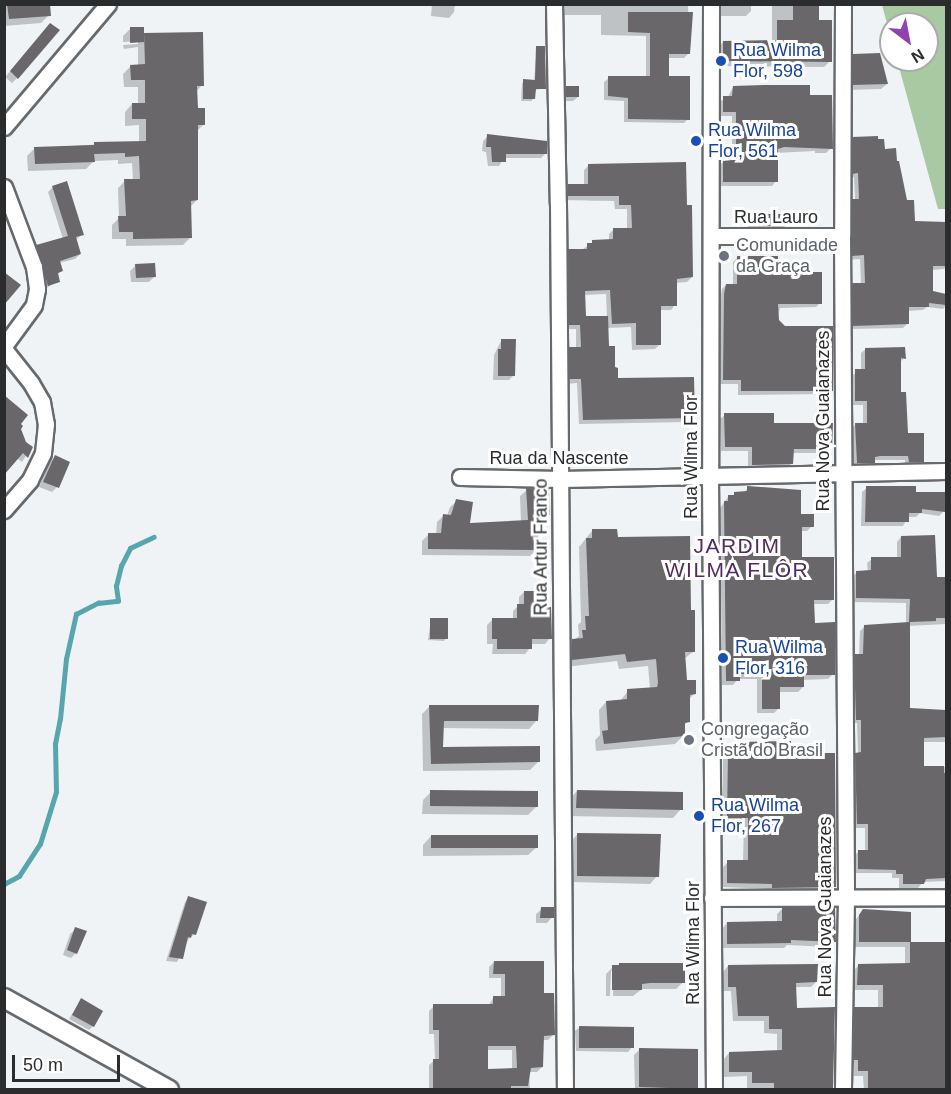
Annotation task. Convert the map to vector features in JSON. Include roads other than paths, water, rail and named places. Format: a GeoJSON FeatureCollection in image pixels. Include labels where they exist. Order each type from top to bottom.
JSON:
{"type":"FeatureCollection","features":[{"type":"Feature","properties":{"kind":"street"},"geometry":{"type":"LineString","coordinates":[[4,128],[108,4]]}},
{"type":"Feature","properties":{"kind":"street","name":"Rua Artur Franco"},"geometry":{"type":"LineString","coordinates":[[554,4],[561,479],[565,1089]]}},
{"type":"Feature","properties":{"kind":"street","name":"Rua Wilma Flor"},"geometry":{"type":"LineString","coordinates":[[711,4],[710,474],[714,1089]]}},
{"type":"Feature","properties":{"kind":"street","name":"Rua Nova Guaianazes"},"geometry":{"type":"LineString","coordinates":[[843,4],[846,897],[843,1089]]}},
{"type":"Feature","properties":{"kind":"street"},"geometry":{"type":"LineString","coordinates":[[4,187],[34,267],[37,289],[34,305],[4,348],[32,383],[42,402],[46,424],[43,453],[30,480],[4,510]]}},
{"type":"Feature","properties":{"kind":"street","name":"Rua Lauro"},"geometry":{"type":"LineString","coordinates":[[711,236],[842,236]]}},
{"type":"Feature","properties":{"kind":"street","name":"Rua da Nascente"},"geometry":{"type":"LineString","coordinates":[[460,477],[561,479],[710,474],[946,471]]}},
{"type":"Feature","properties":{"kind":"street"},"geometry":{"type":"LineString","coordinates":[[712,898],[946,897]]}},
{"type":"Feature","properties":{"kind":"street"},"geometry":{"type":"LineString","coordinates":[[4,998],[169,1089]]}},
{"type":"Feature","properties":{"kind":"waterway"},"geometry":{"type":"LineString","coordinates":[[4,884],[19,876],[40,844],[56,792],[55,744],[66,659],[76,614],[98,603],[118,601],[116,586],[121,566],[130,548],[154,537]]}},
{"type":"Feature","properties":{"kind":"place","name":"Rua Wilma Flor, 598"},"geometry":{"type":"Point","coordinates":[721,61]}},
{"type":"Feature","properties":{"kind":"place","name":"Rua Wilma Flor, 561"},"geometry":{"type":"Point","coordinates":[696,141]}},
{"type":"Feature","properties":{"kind":"place","name":"Comunidade da Graça"},"geometry":{"type":"Point","coordinates":[724,256]}},
{"type":"Feature","properties":{"kind":"place","name":"Rua Wilma Flor, 316"},"geometry":{"type":"Point","coordinates":[723,658]}},
{"type":"Feature","properties":{"kind":"place","name":"Congregação Cristã do Brasil"},"geometry":{"type":"Point","coordinates":[689,740]}},
{"type":"Feature","properties":{"kind":"place","name":"Rua Wilma Flor, 267"},"geometry":{"type":"Point","coordinates":[699,816]}},
{"type":"Feature","properties":{"kind":"district","name":"JARDIM WILMA FLÔR"},"geometry":{"type":"Point","coordinates":[737,558]}}]}
